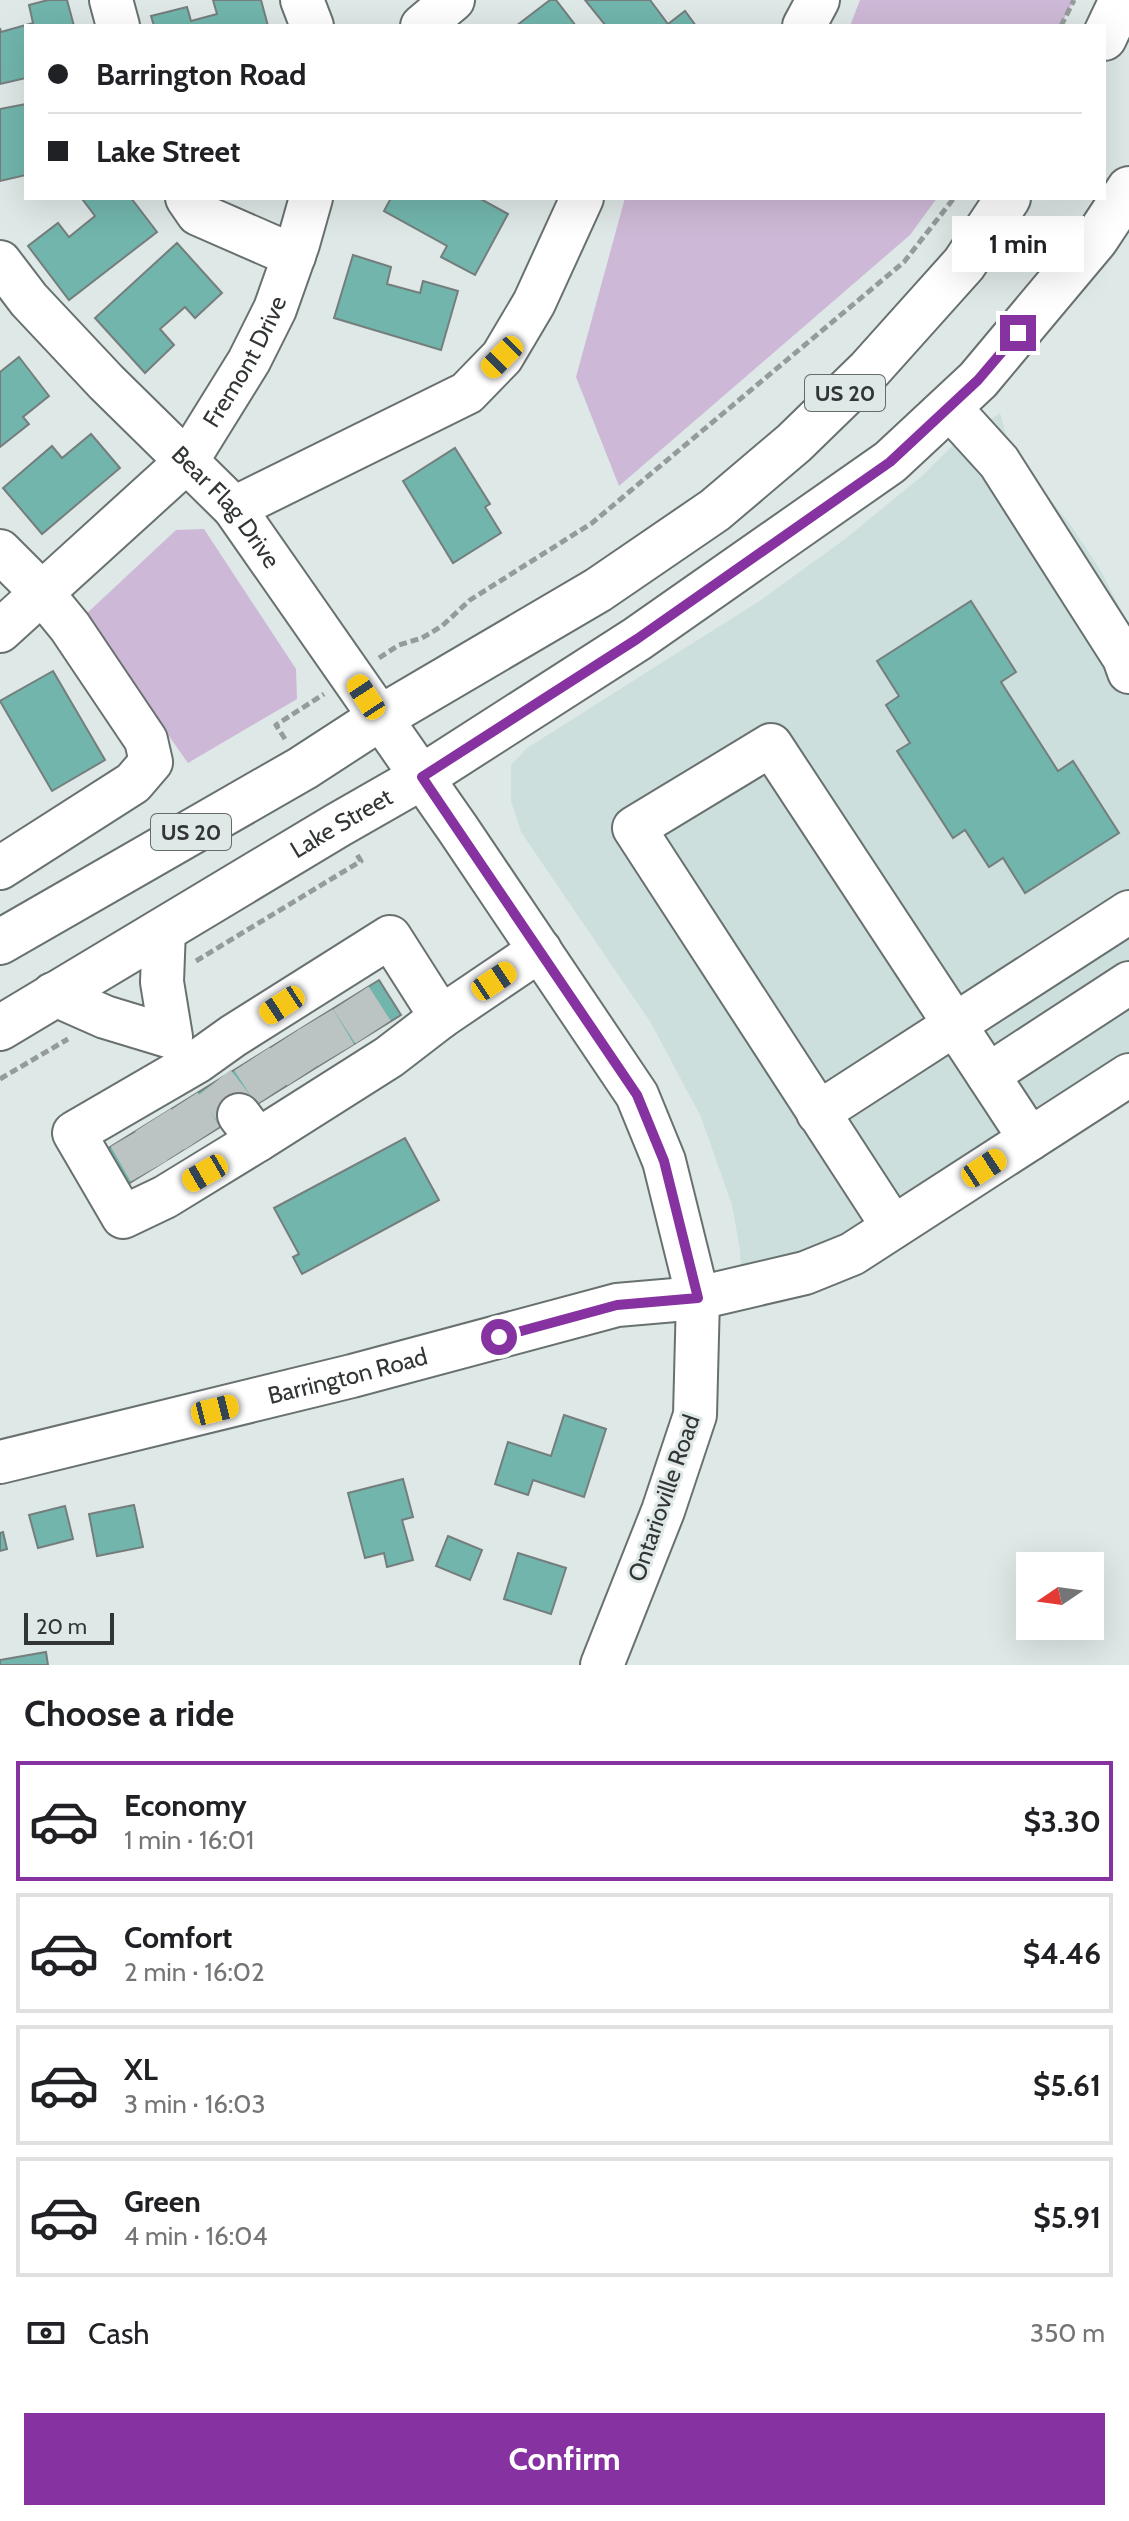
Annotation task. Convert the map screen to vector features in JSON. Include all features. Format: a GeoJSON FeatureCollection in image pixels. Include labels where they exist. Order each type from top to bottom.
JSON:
{"type":"FeatureCollection","features":[{"type":"Feature","properties":{"kind":"highway"},"geometry":{"type":"LineString","coordinates":[[1106,34],[1122,0]]}},
{"type":"Feature","properties":{"kind":"highway","name":"Lake Street"},"geometry":{"type":"LineString","coordinates":[[0,1028],[422,777],[637,639],[890,462],[978,380],[1096,239],[1129,189]]}},
{"type":"Feature","properties":{"kind":"highway","name":"US 20"},"geometry":{"type":"LineString","coordinates":[[0,942],[303,768],[380,718],[598,590],[715,510],[794,443],[869,370],[964,264],[1007,200]]}},
{"type":"Feature","properties":{"kind":"street"},"geometry":{"type":"LineString","coordinates":[[111,0],[117,24]]}},
{"type":"Feature","properties":{"kind":"street"},"geometry":{"type":"LineString","coordinates":[[302,0],[311,24]]}},
{"type":"Feature","properties":{"kind":"street"},"geometry":{"type":"LineString","coordinates":[[424,24],[453,0]]}},
{"type":"Feature","properties":{"kind":"street"},"geometry":{"type":"LineString","coordinates":[[805,24],[818,0]]}},
{"type":"Feature","properties":{"kind":"street"},"geometry":{"type":"LineString","coordinates":[[188,200],[198,214],[294,256]]}},
{"type":"Feature","properties":{"kind":"street","name":"Fremont Drive"},"geometry":{"type":"LineString","coordinates":[[0,631],[187,461],[249,361],[275,309],[310,200]]}},
{"type":"Feature","properties":{"kind":"street"},"geometry":{"type":"LineString","coordinates":[[234,508],[467,393],[502,357],[510,344],[534,303],[581,200]]}},
{"type":"Feature","properties":{"kind":"street","name":"Bear Flag Drive"},"geometry":{"type":"LineString","coordinates":[[0,262],[39,310],[106,382],[234,508],[422,777]]}},
{"type":"Feature","properties":{"kind":"street"},"geometry":{"type":"LineString","coordinates":[[949,407],[999,462],[1124,658],[1129,672]]}},
{"type":"Feature","properties":{"kind":"street"},"geometry":{"type":"LineString","coordinates":[[0,551],[43,594],[70,627],[146,740],[151,762],[133,783],[0,868]]}},
{"type":"Feature","properties":{"kind":"street"},"geometry":{"type":"LineString","coordinates":[[893,1227],[634,828],[771,745],[1030,1139]]}},
{"type":"Feature","properties":{"kind":"street","name":"Ontarioville Road"},"geometry":{"type":"LineString","coordinates":[[422,777],[637,1095],[664,1161],[698,1298],[695,1415],[657,1526],[602,1665]]}},
{"type":"Feature","properties":{"kind":"street"},"geometry":{"type":"LineString","coordinates":[[818,1113],[1129,912]]}},
{"type":"Feature","properties":{"kind":"street"},"geometry":{"type":"LineString","coordinates":[[164,929],[162,982],[227,1096]]}},
{"type":"Feature","properties":{"kind":"street"},"geometry":{"type":"LineString","coordinates":[[227,1096],[362,1015],[390,937],[441,1017]]}},
{"type":"Feature","properties":{"kind":"street"},"geometry":{"type":"LineString","coordinates":[[227,1096],[362,1015],[441,1017],[540,950]]}},
{"type":"Feature","properties":{"kind":"street"},"geometry":{"type":"LineString","coordinates":[[988,1075],[1129,983]]}},
{"type":"Feature","properties":{"kind":"street"},"geometry":{"type":"LineString","coordinates":[[53,994],[105,1017],[227,1096]]}},
{"type":"Feature","properties":{"kind":"street","name":"Barrington Road"},"geometry":{"type":"LineString","coordinates":[[0,1462],[352,1376],[617,1305],[698,1298],[805,1273],[852,1254],[1129,1075]]}},
{"type":"Feature","properties":{"kind":"path"},"geometry":{"type":"LineString","coordinates":[[1062,24],[1074,0]]}},
{"type":"Feature","properties":{"kind":"path"},"geometry":{"type":"LineString","coordinates":[[399,645],[422,638],[442,626],[470,600],[592,523],[904,262],[952,200]]}},
{"type":"Feature","properties":{"kind":"shaded area"},"geometry":{"type":"Polygon","coordinates":[[[860,0],[1074,0],[1061,24],[851,24],[860,0]]]}},
{"type":"Feature","properties":{"kind":"shaded area"},"geometry":{"type":"Polygon","coordinates":[[[624,200],[936,200],[910,235],[619,486],[576,377],[624,200]]]}},
{"type":"Feature","properties":{"kind":"shaded area"},"geometry":{"type":"Polygon","coordinates":[[[1000,413],[1010,449],[1072,527],[1101,571],[1129,626],[1129,1092],[743,1304],[740,1250],[732,1205],[701,1117],[651,1023],[521,832],[511,801],[511,765],[527,748],[761,600],[845,539],[922,476],[952,446],[1000,413]]]}},
{"type":"Feature","properties":{"kind":"shaded area"},"geometry":{"type":"Polygon","coordinates":[[[204,529],[296,669],[297,699],[188,763],[84,616],[176,530],[204,529]]]}},
{"type":"Feature","properties":{"kind":"building"},"geometry":{"type":"Polygon","coordinates":[[[48,0],[67,0],[73,24],[29,24],[33,23],[29,5],[48,0]]]}},
{"type":"Feature","properties":{"kind":"building"},"geometry":{"type":"Polygon","coordinates":[[[213,0],[261,0],[267,24],[153,24],[151,16],[187,7],[191,21],[217,14],[213,0]]]}},
{"type":"Feature","properties":{"kind":"building"},"geometry":{"type":"Polygon","coordinates":[[[550,0],[556,0],[574,24],[519,24],[550,0]]]}},
{"type":"Feature","properties":{"kind":"building"},"geometry":{"type":"Polygon","coordinates":[[[585,0],[650,0],[668,24],[604,24],[585,0]]]}},
{"type":"Feature","properties":{"kind":"building"},"geometry":{"type":"Polygon","coordinates":[[[685,11],[695,24],[668,24],[685,11]]]}},
{"type":"Feature","properties":{"kind":"building"},"geometry":{"type":"Polygon","coordinates":[[[24,26],[24,78],[0,84],[0,28],[1,32],[24,26]]]}},
{"type":"Feature","properties":{"kind":"building"},"geometry":{"type":"Polygon","coordinates":[[[24,104],[24,175],[0,181],[0,109],[24,104]]]}},
{"type":"Feature","properties":{"kind":"building"},"geometry":{"type":"Polygon","coordinates":[[[83,200],[133,200],[157,232],[69,300],[28,246],[58,223],[69,237],[95,216],[83,200]]]}},
{"type":"Feature","properties":{"kind":"building"},"geometry":{"type":"Polygon","coordinates":[[[390,200],[483,200],[508,214],[475,275],[441,257],[447,246],[384,211],[390,200]]]}},
{"type":"Feature","properties":{"kind":"building"},"geometry":{"type":"Polygon","coordinates":[[[177,243],[222,293],[195,318],[185,307],[160,329],[174,345],[145,373],[95,318],[177,243]]]}},
{"type":"Feature","properties":{"kind":"building"},"geometry":{"type":"Polygon","coordinates":[[[353,255],[391,267],[387,284],[420,293],[423,281],[458,291],[441,350],[334,318],[353,255]]]}},
{"type":"Feature","properties":{"kind":"building"},"geometry":{"type":"Polygon","coordinates":[[[19,357],[49,396],[23,417],[29,424],[0,447],[0,372],[19,357]]]}},
{"type":"Feature","properties":{"kind":"building"},"geometry":{"type":"Polygon","coordinates":[[[91,434],[120,468],[42,534],[3,488],[52,446],[62,458],[91,434]]]}},
{"type":"Feature","properties":{"kind":"building"},"geometry":{"type":"Polygon","coordinates":[[[455,448],[490,504],[485,507],[501,533],[453,563],[403,481],[455,448]]]}},
{"type":"Feature","properties":{"kind":"building"},"geometry":{"type":"Polygon","coordinates":[[[971,601],[1016,672],[1001,682],[1058,771],[1073,761],[1119,833],[1025,893],[1003,858],[989,867],[965,830],[953,838],[897,751],[910,743],[886,705],[899,696],[877,661],[971,601]]]}},
{"type":"Feature","properties":{"kind":"building"},"geometry":{"type":"Polygon","coordinates":[[[53,671],[105,760],[52,791],[0,701],[53,671]]]}},
{"type":"Feature","properties":{"kind":"building"},"geometry":{"type":"Polygon","coordinates":[[[379,980],[401,1015],[123,1187],[102,1152],[379,980]]]}},
{"type":"Feature","properties":{"kind":"building"},"geometry":{"type":"Polygon","coordinates":[[[405,1138],[439,1200],[302,1274],[293,1257],[299,1254],[274,1208],[405,1138]]]}},
{"type":"Feature","properties":{"kind":"building"},"geometry":{"type":"Polygon","coordinates":[[[564,1415],[606,1429],[584,1497],[533,1480],[528,1495],[495,1484],[508,1442],[551,1456],[564,1415]]]}},
{"type":"Feature","properties":{"kind":"building"},"geometry":{"type":"Polygon","coordinates":[[[403,1479],[413,1517],[402,1520],[413,1560],[387,1567],[384,1553],[365,1558],[348,1493],[403,1479]]]}},
{"type":"Feature","properties":{"kind":"building"},"geometry":{"type":"Polygon","coordinates":[[[134,1505],[143,1547],[97,1556],[89,1514],[134,1505]]]}},
{"type":"Feature","properties":{"kind":"building"},"geometry":{"type":"Polygon","coordinates":[[[65,1506],[73,1539],[38,1548],[29,1515],[65,1506]]]}},
{"type":"Feature","properties":{"kind":"building"},"geometry":{"type":"Polygon","coordinates":[[[3,1532],[7,1549],[0,1551],[0,1533],[3,1532]]]}},
{"type":"Feature","properties":{"kind":"building"},"geometry":{"type":"Polygon","coordinates":[[[448,1536],[482,1550],[470,1580],[436,1566],[448,1536]]]}},
{"type":"Feature","properties":{"kind":"building"},"geometry":{"type":"Polygon","coordinates":[[[518,1553],[566,1568],[551,1614],[504,1599],[518,1553]]]}},
{"type":"Feature","properties":{"kind":"building"},"geometry":{"type":"Polygon","coordinates":[[[46,1652],[48,1665],[0,1665],[0,1660],[46,1652]]]}},
{"type":"Feature","properties":{"kind":"tunnel"},"geometry":{"type":"LineString","coordinates":[[351,998],[373,1032]]}},
{"type":"Feature","properties":{"kind":"tunnel"},"geometry":{"type":"LineString","coordinates":[[315,1020],[336,1055]]}},
{"type":"Feature","properties":{"kind":"tunnel"},"geometry":{"type":"LineString","coordinates":[[283,1040],[305,1074]]}},
{"type":"Feature","properties":{"kind":"tunnel"},"geometry":{"type":"LineString","coordinates":[[252,1059],[274,1093]]}},
{"type":"Feature","properties":{"kind":"tunnel"},"geometry":{"type":"LineString","coordinates":[[214,1083],[239,1115]]}},
{"type":"Feature","properties":{"kind":"tunnel"},"geometry":{"type":"LineString","coordinates":[[180,1104],[202,1138]]}},
{"type":"Feature","properties":{"kind":"tunnel"},"geometry":{"type":"LineString","coordinates":[[153,1120],[175,1155]]}},
{"type":"Feature","properties":{"kind":"tunnel"},"geometry":{"type":"LineString","coordinates":[[129,1136],[149,1171]]}},
{"type":"Feature","properties":{"kind":"route"},"geometry":{"type":"LineString","coordinates":[[499,1337],[617,1305],[698,1298],[664,1161],[637,1095],[422,777],[637,639],[890,462],[978,380],[1018,333]]}}]}
